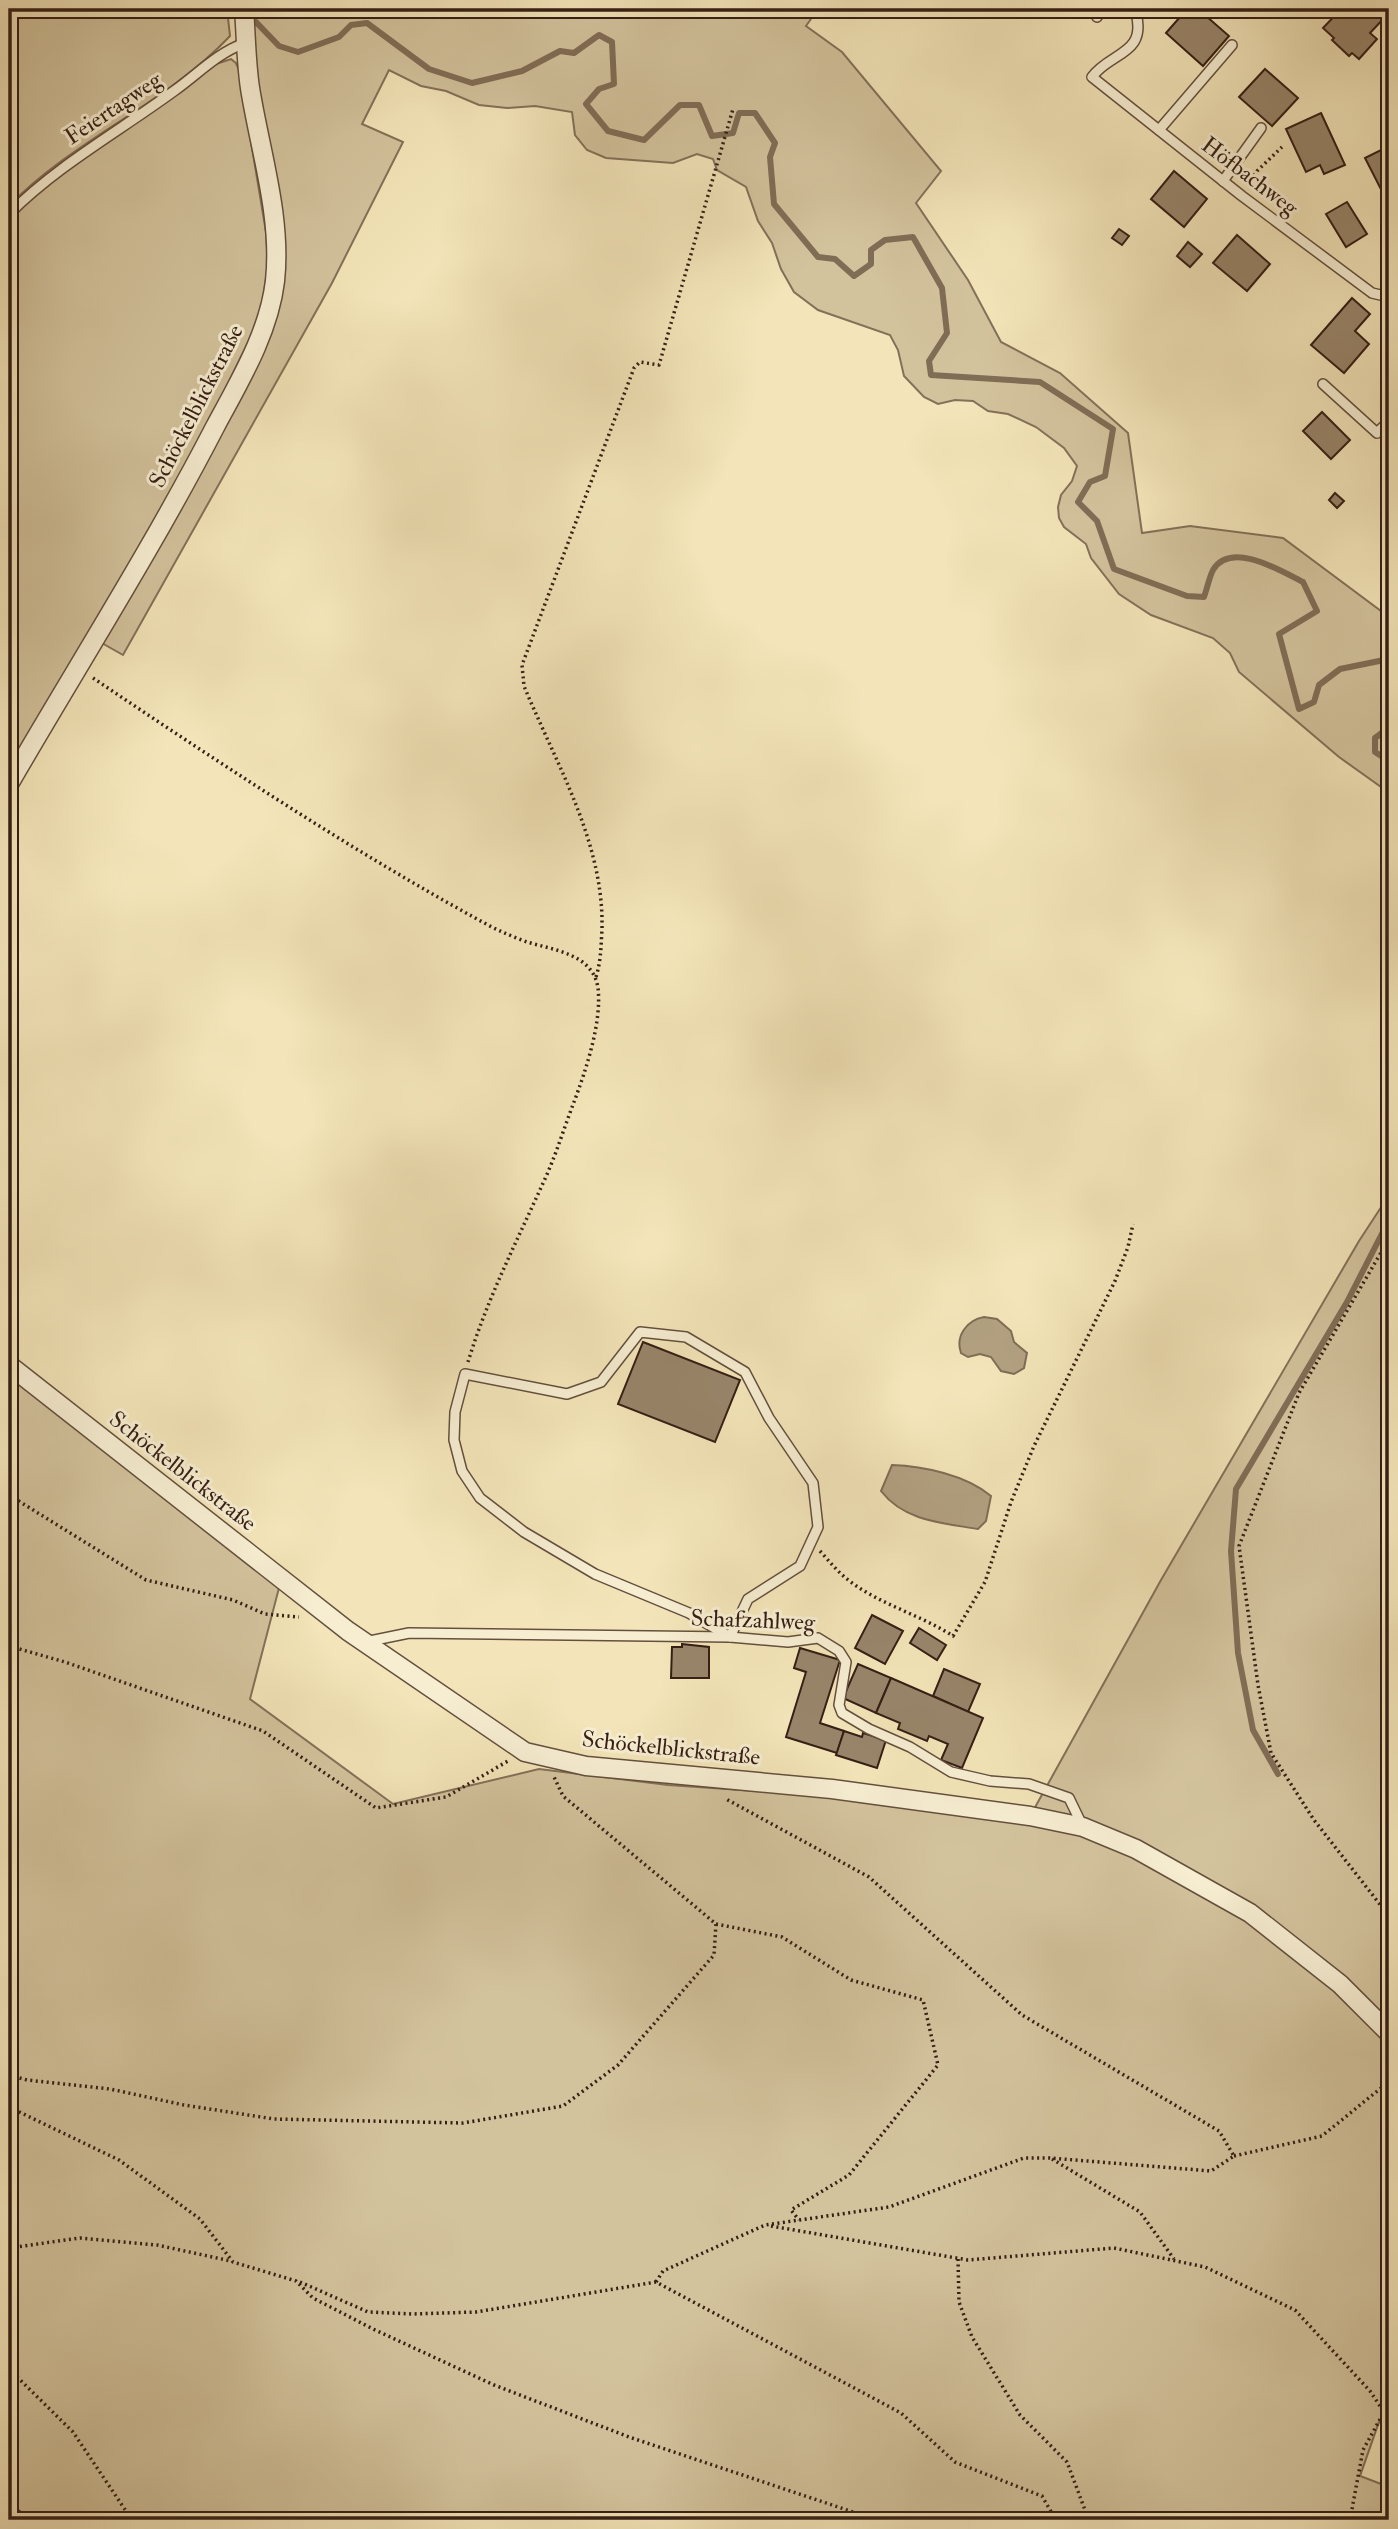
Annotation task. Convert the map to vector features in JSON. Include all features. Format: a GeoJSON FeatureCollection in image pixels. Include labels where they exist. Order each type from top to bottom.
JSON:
{"type":"FeatureCollection","features":[{"type":"Feature","properties":{"kind":"street","name":"Schöckelblickstraße"},"geometry":{"type":"LineString","coordinates":[[9,784],[195,467],[270,309],[276,264],[274,230],[250,88],[244,24]]}},
{"type":"Feature","properties":{"kind":"street","name":"Schöckelblickstraße"},"geometry":{"type":"LineString","coordinates":[[9,1365],[364,1643],[525,1752],[586,1766],[832,1789],[1030,1816],[1083,1827],[1136,1849],[1250,1913],[1340,1984],[1389,2033]]}},
{"type":"Feature","properties":{"kind":"lane"},"geometry":{"type":"LineString","coordinates":[[1097,18],[1100,11],[1105,9]]}},
{"type":"Feature","properties":{"kind":"lane","name":"Höfbachweg"},"geometry":{"type":"LineString","coordinates":[[1128,9],[1136,13],[1140,28],[1132,45],[1116,60],[1099,68],[1092,77],[1241,196],[1372,293],[1389,297]]}},
{"type":"Feature","properties":{"kind":"lane","name":"Feiertagweg"},"geometry":{"type":"LineString","coordinates":[[9,214],[57,171],[176,90],[221,53],[244,24]]}},
{"type":"Feature","properties":{"kind":"lane"},"geometry":{"type":"LineString","coordinates":[[1159,130],[1232,45]]}},
{"type":"Feature","properties":{"kind":"lane"},"geometry":{"type":"LineString","coordinates":[[1223,181],[1261,128]]}},
{"type":"Feature","properties":{"kind":"lane"},"geometry":{"type":"LineString","coordinates":[[1323,384],[1377,433],[1389,421]]}},
{"type":"Feature","properties":{"kind":"lane"},"geometry":{"type":"LineString","coordinates":[[640,1332],[687,1337],[745,1372],[769,1418],[813,1483],[818,1527],[800,1566],[748,1599],[730,1637],[689,1613],[594,1574],[524,1532],[480,1498],[462,1471],[454,1440],[455,1412],[464,1374],[567,1394],[601,1382],[640,1332]]}},
{"type":"Feature","properties":{"kind":"lane","name":"Schafzahlweg"},"geometry":{"type":"LineString","coordinates":[[364,1643],[409,1633],[730,1637],[788,1642],[818,1638],[839,1651],[846,1662],[839,1705],[842,1713],[869,1729],[910,1747],[951,1772],[990,1781],[1029,1784],[1069,1798],[1083,1827]]}},
{"type":"Feature","properties":{"kind":"path"},"geometry":{"type":"LineString","coordinates":[[595,979],[601,947],[602,902],[598,871],[583,824],[524,685],[522,665],[634,368],[640,362],[659,365],[733,109]]}},
{"type":"Feature","properties":{"kind":"path"},"geometry":{"type":"LineString","coordinates":[[1241,196],[1257,171],[1282,147]]}},
{"type":"Feature","properties":{"kind":"path"},"geometry":{"type":"LineString","coordinates":[[76,668],[167,728],[432,893],[508,935],[573,956],[589,968],[598,990],[597,1015],[581,1083],[545,1179],[478,1327],[464,1374]]}},
{"type":"Feature","properties":{"kind":"path"},"geometry":{"type":"LineString","coordinates":[[811,1541],[841,1573],[862,1589],[953,1636],[985,1582],[1019,1480],[1115,1281],[1128,1247],[1133,1224]]}},
{"type":"Feature","properties":{"kind":"path"},"geometry":{"type":"LineString","coordinates":[[1389,1239],[1299,1393],[1239,1546],[1258,1685],[1271,1753],[1314,1820],[1389,1916]]}},
{"type":"Feature","properties":{"kind":"path"},"geometry":{"type":"LineString","coordinates":[[9,1495],[146,1580],[233,1600],[265,1614],[333,1619]]}},
{"type":"Feature","properties":{"kind":"path"},"geometry":{"type":"LineString","coordinates":[[9,1646],[65,1662],[262,1731],[376,1808],[446,1797],[525,1752]]}},
{"type":"Feature","properties":{"kind":"path"},"geometry":{"type":"LineString","coordinates":[[544,1756],[562,1796],[716,1924],[782,1937],[851,1980],[923,2000],[938,2065],[849,2175],[791,2210],[799,2220]]}},
{"type":"Feature","properties":{"kind":"path"},"geometry":{"type":"LineString","coordinates":[[726,1799],[869,1877],[1022,2015],[1219,2130],[1234,2156]]}},
{"type":"Feature","properties":{"kind":"path"},"geometry":{"type":"LineString","coordinates":[[9,2075],[27,2080],[110,2089],[184,2105],[274,2119],[463,2123],[564,2106],[618,2065],[714,1955],[716,1924]]}},
{"type":"Feature","properties":{"kind":"path"},"geometry":{"type":"LineString","coordinates":[[656,2282],[663,2272],[765,2225],[889,2207],[1024,2158],[1211,2171],[1234,2156],[1322,2136],[1381,2088],[1389,2090]]}},
{"type":"Feature","properties":{"kind":"path"},"geometry":{"type":"LineString","coordinates":[[9,2108],[119,2160],[200,2219],[233,2262]]}},
{"type":"Feature","properties":{"kind":"path"},"geometry":{"type":"LineString","coordinates":[[1050,2158],[1140,2213],[1175,2260]]}},
{"type":"Feature","properties":{"kind":"path"},"geometry":{"type":"LineString","coordinates":[[765,2225],[968,2260],[1114,2248],[1205,2267],[1295,2310],[1370,2391],[1384,2412],[1389,2414]]}},
{"type":"Feature","properties":{"kind":"path"},"geometry":{"type":"LineString","coordinates":[[9,2248],[80,2238],[157,2245],[233,2262],[296,2281],[368,2312],[476,2312],[656,2282],[901,2413],[955,2462],[1041,2496],[1056,2520]]}},
{"type":"Feature","properties":{"kind":"path"},"geometry":{"type":"LineString","coordinates":[[958,2259],[958,2302],[972,2337],[1020,2415],[1067,2462],[1085,2510],[1084,2520]]}},
{"type":"Feature","properties":{"kind":"path"},"geometry":{"type":"LineString","coordinates":[[296,2281],[313,2298],[494,2385],[629,2437],[877,2520]]}},
{"type":"Feature","properties":{"kind":"path"},"geometry":{"type":"LineString","coordinates":[[9,2370],[73,2432],[132,2520]]}},
{"type":"Feature","properties":{"kind":"path"},"geometry":{"type":"LineString","coordinates":[[1350,2520],[1363,2450],[1384,2412]]}},
{"type":"Feature","properties":{"kind":"path"},"geometry":{"type":"LineString","coordinates":[[9,2505],[32,2520]]}},
{"type":"Feature","properties":{"kind":"shaded area"},"geometry":{"type":"Polygon","coordinates":[[[9,9],[227,9],[230,36],[178,82],[62,161],[9,206],[9,9]]]}},
{"type":"Feature","properties":{"kind":"shaded area"},"geometry":{"type":"Polygon","coordinates":[[[252,9],[818,9],[806,26],[842,52],[941,171],[916,203],[968,280],[1001,342],[1060,373],[1128,433],[1142,533],[1190,526],[1283,538],[1389,617],[1389,786],[1381,787],[1339,757],[1239,672],[1230,653],[1213,638],[1151,615],[1119,594],[1091,558],[1086,544],[1064,527],[1059,518],[1061,495],[1072,481],[1077,466],[1064,448],[1036,427],[1008,414],[988,411],[973,401],[955,400],[938,404],[924,397],[904,376],[898,350],[890,335],[818,310],[794,292],[781,269],[772,243],[758,221],[746,187],[717,170],[713,159],[697,154],[673,163],[606,158],[587,150],[575,135],[572,112],[535,106],[507,108],[479,105],[446,91],[421,86],[389,70],[362,124],[403,142],[332,283],[123,655],[100,642],[202,470],[232,413],[277,311],[253,53],[252,9]]]}},
{"type":"Feature","properties":{"kind":"shaded area"},"geometry":{"type":"Polygon","coordinates":[[[231,59],[239,70],[266,232],[268,264],[262,307],[254,330],[217,406],[163,508],[9,768],[9,221],[43,187],[213,65],[231,59]]]}},
{"type":"Feature","properties":{"kind":"shaded area"},"geometry":{"type":"Polygon","coordinates":[[[1389,1195],[1389,2427],[1379,2422],[1360,2476],[1389,2487],[1389,2520],[9,2520],[9,1376],[279,1588],[250,1699],[393,1804],[539,1769],[668,1785],[833,1796],[1028,1820],[1161,1580],[1359,1241],[1389,1195]]]}},
{"type":"Feature","properties":{"kind":"shaded area"},"geometry":{"type":"Polygon","coordinates":[[[984,1317],[997,1319],[1011,1331],[1014,1342],[1027,1353],[1024,1368],[1014,1374],[1001,1371],[991,1357],[980,1354],[968,1357],[961,1353],[960,1341],[964,1330],[972,1322],[984,1317]]]}},
{"type":"Feature","properties":{"kind":"shaded area"},"geometry":{"type":"Polygon","coordinates":[[[892,1465],[944,1473],[981,1489],[991,1496],[986,1521],[978,1529],[925,1519],[901,1509],[881,1491],[892,1465]]]}},
{"type":"Feature","properties":{"kind":"building"},"geometry":{"type":"Polygon","coordinates":[[[1139,9],[1154,9],[1147,16],[1139,9]]]}},
{"type":"Feature","properties":{"kind":"building"},"geometry":{"type":"Polygon","coordinates":[[[1187,9],[1198,9],[1229,36],[1203,66],[1166,33],[1187,9]]]}},
{"type":"Feature","properties":{"kind":"building"},"geometry":{"type":"Polygon","coordinates":[[[1341,9],[1352,15],[1358,9],[1378,9],[1386,16],[1370,33],[1377,39],[1359,59],[1352,53],[1349,56],[1323,28],[1341,9]]]}},
{"type":"Feature","properties":{"kind":"building"},"geometry":{"type":"Polygon","coordinates":[[[1265,69],[1298,98],[1272,126],[1239,97],[1265,69]]]}},
{"type":"Feature","properties":{"kind":"building"},"geometry":{"type":"Polygon","coordinates":[[[1321,113],[1345,165],[1324,174],[1320,165],[1306,172],[1286,129],[1321,113]]]}},
{"type":"Feature","properties":{"kind":"building"},"geometry":{"type":"Polygon","coordinates":[[[1389,146],[1389,205],[1365,158],[1389,146]]]}},
{"type":"Feature","properties":{"kind":"building"},"geometry":{"type":"Polygon","coordinates":[[[1174,171],[1207,199],[1184,227],[1151,199],[1174,171]]]}},
{"type":"Feature","properties":{"kind":"building"},"geometry":{"type":"Polygon","coordinates":[[[1347,202],[1367,234],[1346,247],[1326,214],[1347,202]]]}},
{"type":"Feature","properties":{"kind":"building"},"geometry":{"type":"Polygon","coordinates":[[[1119,229],[1129,236],[1122,245],[1112,238],[1119,229]]]}},
{"type":"Feature","properties":{"kind":"building"},"geometry":{"type":"Polygon","coordinates":[[[1237,235],[1270,264],[1247,291],[1213,263],[1237,235]]]}},
{"type":"Feature","properties":{"kind":"building"},"geometry":{"type":"Polygon","coordinates":[[[1188,242],[1202,254],[1190,267],[1177,256],[1188,242]]]}},
{"type":"Feature","properties":{"kind":"building"},"geometry":{"type":"Polygon","coordinates":[[[1352,298],[1370,314],[1355,331],[1369,344],[1344,373],[1311,345],[1352,298]]]}},
{"type":"Feature","properties":{"kind":"building"},"geometry":{"type":"Polygon","coordinates":[[[1322,412],[1350,440],[1331,459],[1303,431],[1322,412]]]}},
{"type":"Feature","properties":{"kind":"building"},"geometry":{"type":"Polygon","coordinates":[[[1335,493],[1344,501],[1337,508],[1329,500],[1335,493]]]}},
{"type":"Feature","properties":{"kind":"building"},"geometry":{"type":"Polygon","coordinates":[[[643,1342],[740,1380],[715,1442],[618,1404],[643,1342]]]}},
{"type":"Feature","properties":{"kind":"building"},"geometry":{"type":"Polygon","coordinates":[[[872,1615],[903,1631],[885,1664],[855,1648],[872,1615]]]}},
{"type":"Feature","properties":{"kind":"building"},"geometry":{"type":"Polygon","coordinates":[[[919,1628],[946,1645],[937,1660],[910,1643],[919,1628]]]}},
{"type":"Feature","properties":{"kind":"building"},"geometry":{"type":"Polygon","coordinates":[[[682,1644],[709,1647],[709,1678],[671,1678],[672,1647],[682,1647],[682,1644]]]}},
{"type":"Feature","properties":{"kind":"building"},"geometry":{"type":"Polygon","coordinates":[[[800,1648],[840,1660],[820,1723],[844,1731],[837,1753],[786,1737],[806,1672],[794,1668],[800,1648]]]}},
{"type":"Feature","properties":{"kind":"building"},"geometry":{"type":"Polygon","coordinates":[[[858,1664],[891,1678],[876,1713],[843,1698],[858,1664]]]}},
{"type":"Feature","properties":{"kind":"building"},"geometry":{"type":"Polygon","coordinates":[[[944,1669],[980,1684],[968,1712],[933,1696],[944,1669]]]}},
{"type":"Feature","properties":{"kind":"building"},"geometry":{"type":"Polygon","coordinates":[[[891,1678],[983,1718],[962,1768],[941,1760],[948,1744],[929,1736],[927,1741],[898,1729],[900,1723],[876,1713],[891,1678]]]}},
{"type":"Feature","properties":{"kind":"building"},"geometry":{"type":"Polygon","coordinates":[[[844,1731],[886,1740],[877,1768],[836,1755],[844,1731]]]}},
{"type":"Feature","properties":{"kind":"waterway"},"geometry":{"type":"LineString","coordinates":[[229,9],[256,22],[279,46],[298,52],[339,37],[351,25],[367,23],[429,69],[472,83],[522,71],[560,51],[574,53],[599,35],[612,42],[614,84],[599,89],[586,104],[608,131],[644,140],[680,105],[699,105],[712,136],[733,133],[739,113],[755,113],[775,143],[770,157],[774,204],[818,257],[835,259],[854,276],[871,264],[871,250],[885,240],[913,237],[942,288],[947,333],[929,361],[931,375],[1040,382],[1113,429],[1105,476],[1090,482],[1078,502],[1097,521],[1114,569],[1187,596],[1204,597],[1213,570],[1221,561],[1232,558],[1244,558],[1270,565],[1303,582],[1317,611],[1279,634],[1299,709],[1314,702],[1319,685],[1340,669],[1389,659]]}},
{"type":"Feature","properties":{"kind":"waterway"},"geometry":{"type":"LineString","coordinates":[[1389,731],[1375,738],[1375,752],[1389,761]]}},
{"type":"Feature","properties":{"kind":"waterway"},"geometry":{"type":"LineString","coordinates":[[1278,1774],[1253,1730],[1238,1653],[1231,1551],[1236,1489],[1347,1302],[1389,1220]]}}]}
